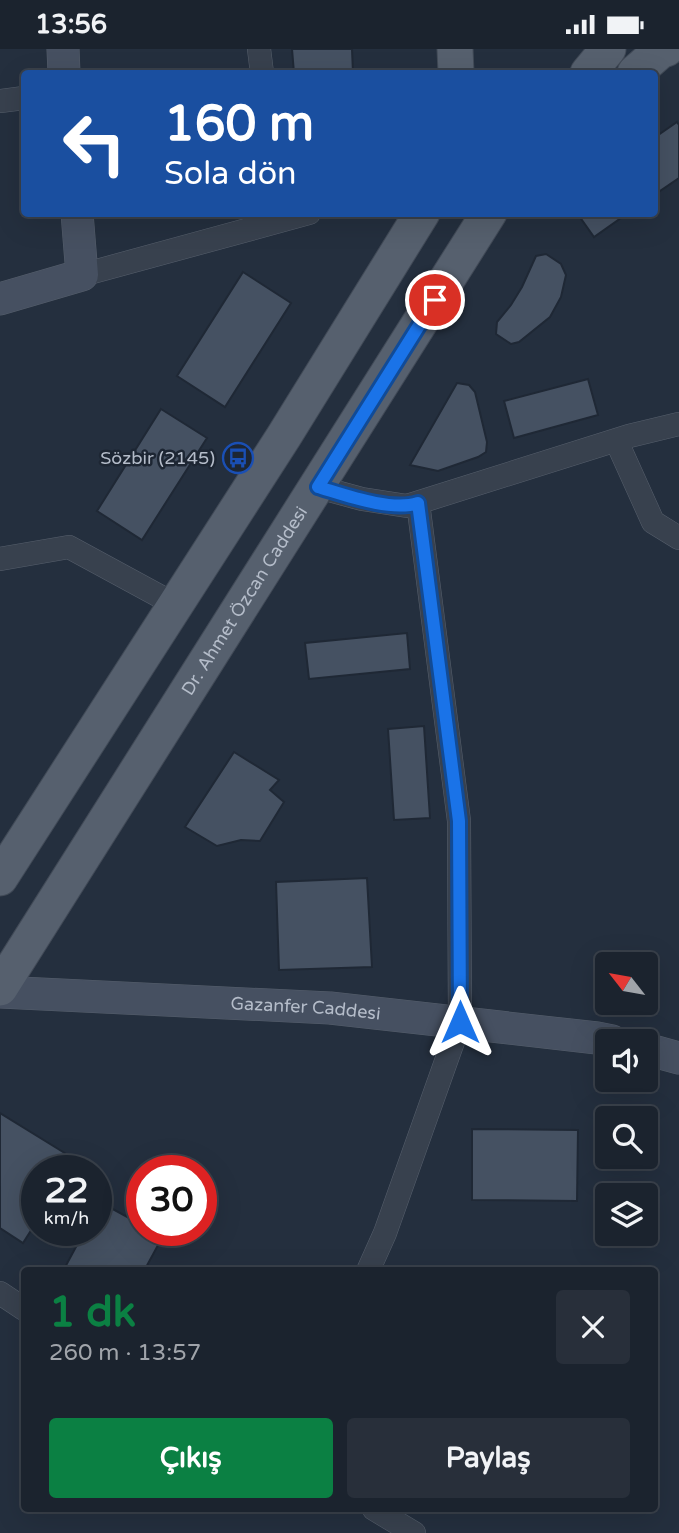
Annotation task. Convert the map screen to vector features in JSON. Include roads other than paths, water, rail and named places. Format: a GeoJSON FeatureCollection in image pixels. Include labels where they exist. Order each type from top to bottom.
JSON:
{"type":"FeatureCollection","features":[{"type":"Feature","properties":{"kind":"main road"},"geometry":{"type":"LineString","coordinates":[[455,49],[456,70]]}},
{"type":"Feature","properties":{"kind":"main road"},"geometry":{"type":"LineString","coordinates":[[590,70],[608,49]]}},
{"type":"Feature","properties":{"kind":"main road"},"geometry":{"type":"LineString","coordinates":[[638,70],[666,49]]}},
{"type":"Feature","properties":{"kind":"main road"},"geometry":{"type":"LineString","coordinates":[[0,878],[284,436],[420,217]]}},
{"type":"Feature","properties":{"kind":"main road","name":"Dr. Ahmet Özcan Caddesi"},"geometry":{"type":"LineString","coordinates":[[0,990],[487,217]]}},
{"type":"Feature","properties":{"kind":"street"},"geometry":{"type":"LineString","coordinates":[[62,49],[65,70]]}},
{"type":"Feature","properties":{"kind":"street"},"geometry":{"type":"LineString","coordinates":[[260,49],[262,70]]}},
{"type":"Feature","properties":{"kind":"street"},"geometry":{"type":"LineString","coordinates":[[0,101],[21,98]]}},
{"type":"Feature","properties":{"kind":"street"},"geometry":{"type":"LineString","coordinates":[[77,217],[82,275]]}},
{"type":"Feature","properties":{"kind":"street"},"geometry":{"type":"LineString","coordinates":[[0,299],[275,218]]}},
{"type":"Feature","properties":{"kind":"street"},"geometry":{"type":"LineString","coordinates":[[318,487],[362,499],[407,506],[616,440],[679,424]]}},
{"type":"Feature","properties":{"kind":"street"},"geometry":{"type":"LineString","coordinates":[[616,440],[653,522],[679,538]]}},
{"type":"Feature","properties":{"kind":"street"},"geometry":{"type":"LineString","coordinates":[[370,1267],[385,1233],[460,1022],[459,821],[418,503]]}},
{"type":"Feature","properties":{"kind":"street"},"geometry":{"type":"LineString","coordinates":[[0,558],[69,547],[174,604]]}},
{"type":"Feature","properties":{"kind":"street","name":"Gazanfer Caddesi"},"geometry":{"type":"LineString","coordinates":[[0,990],[330,1008],[595,1038]]}},
{"type":"Feature","properties":{"kind":"street"},"geometry":{"type":"LineString","coordinates":[[658,1052],[679,1058]]}},
{"type":"Feature","properties":{"kind":"street"},"geometry":{"type":"LineString","coordinates":[[379,1512],[414,1533]]}},
{"type":"Feature","properties":{"kind":"place","name":"Sözbir (2145)"},"geometry":{"type":"Point","coordinates":[238,458]}}]}
